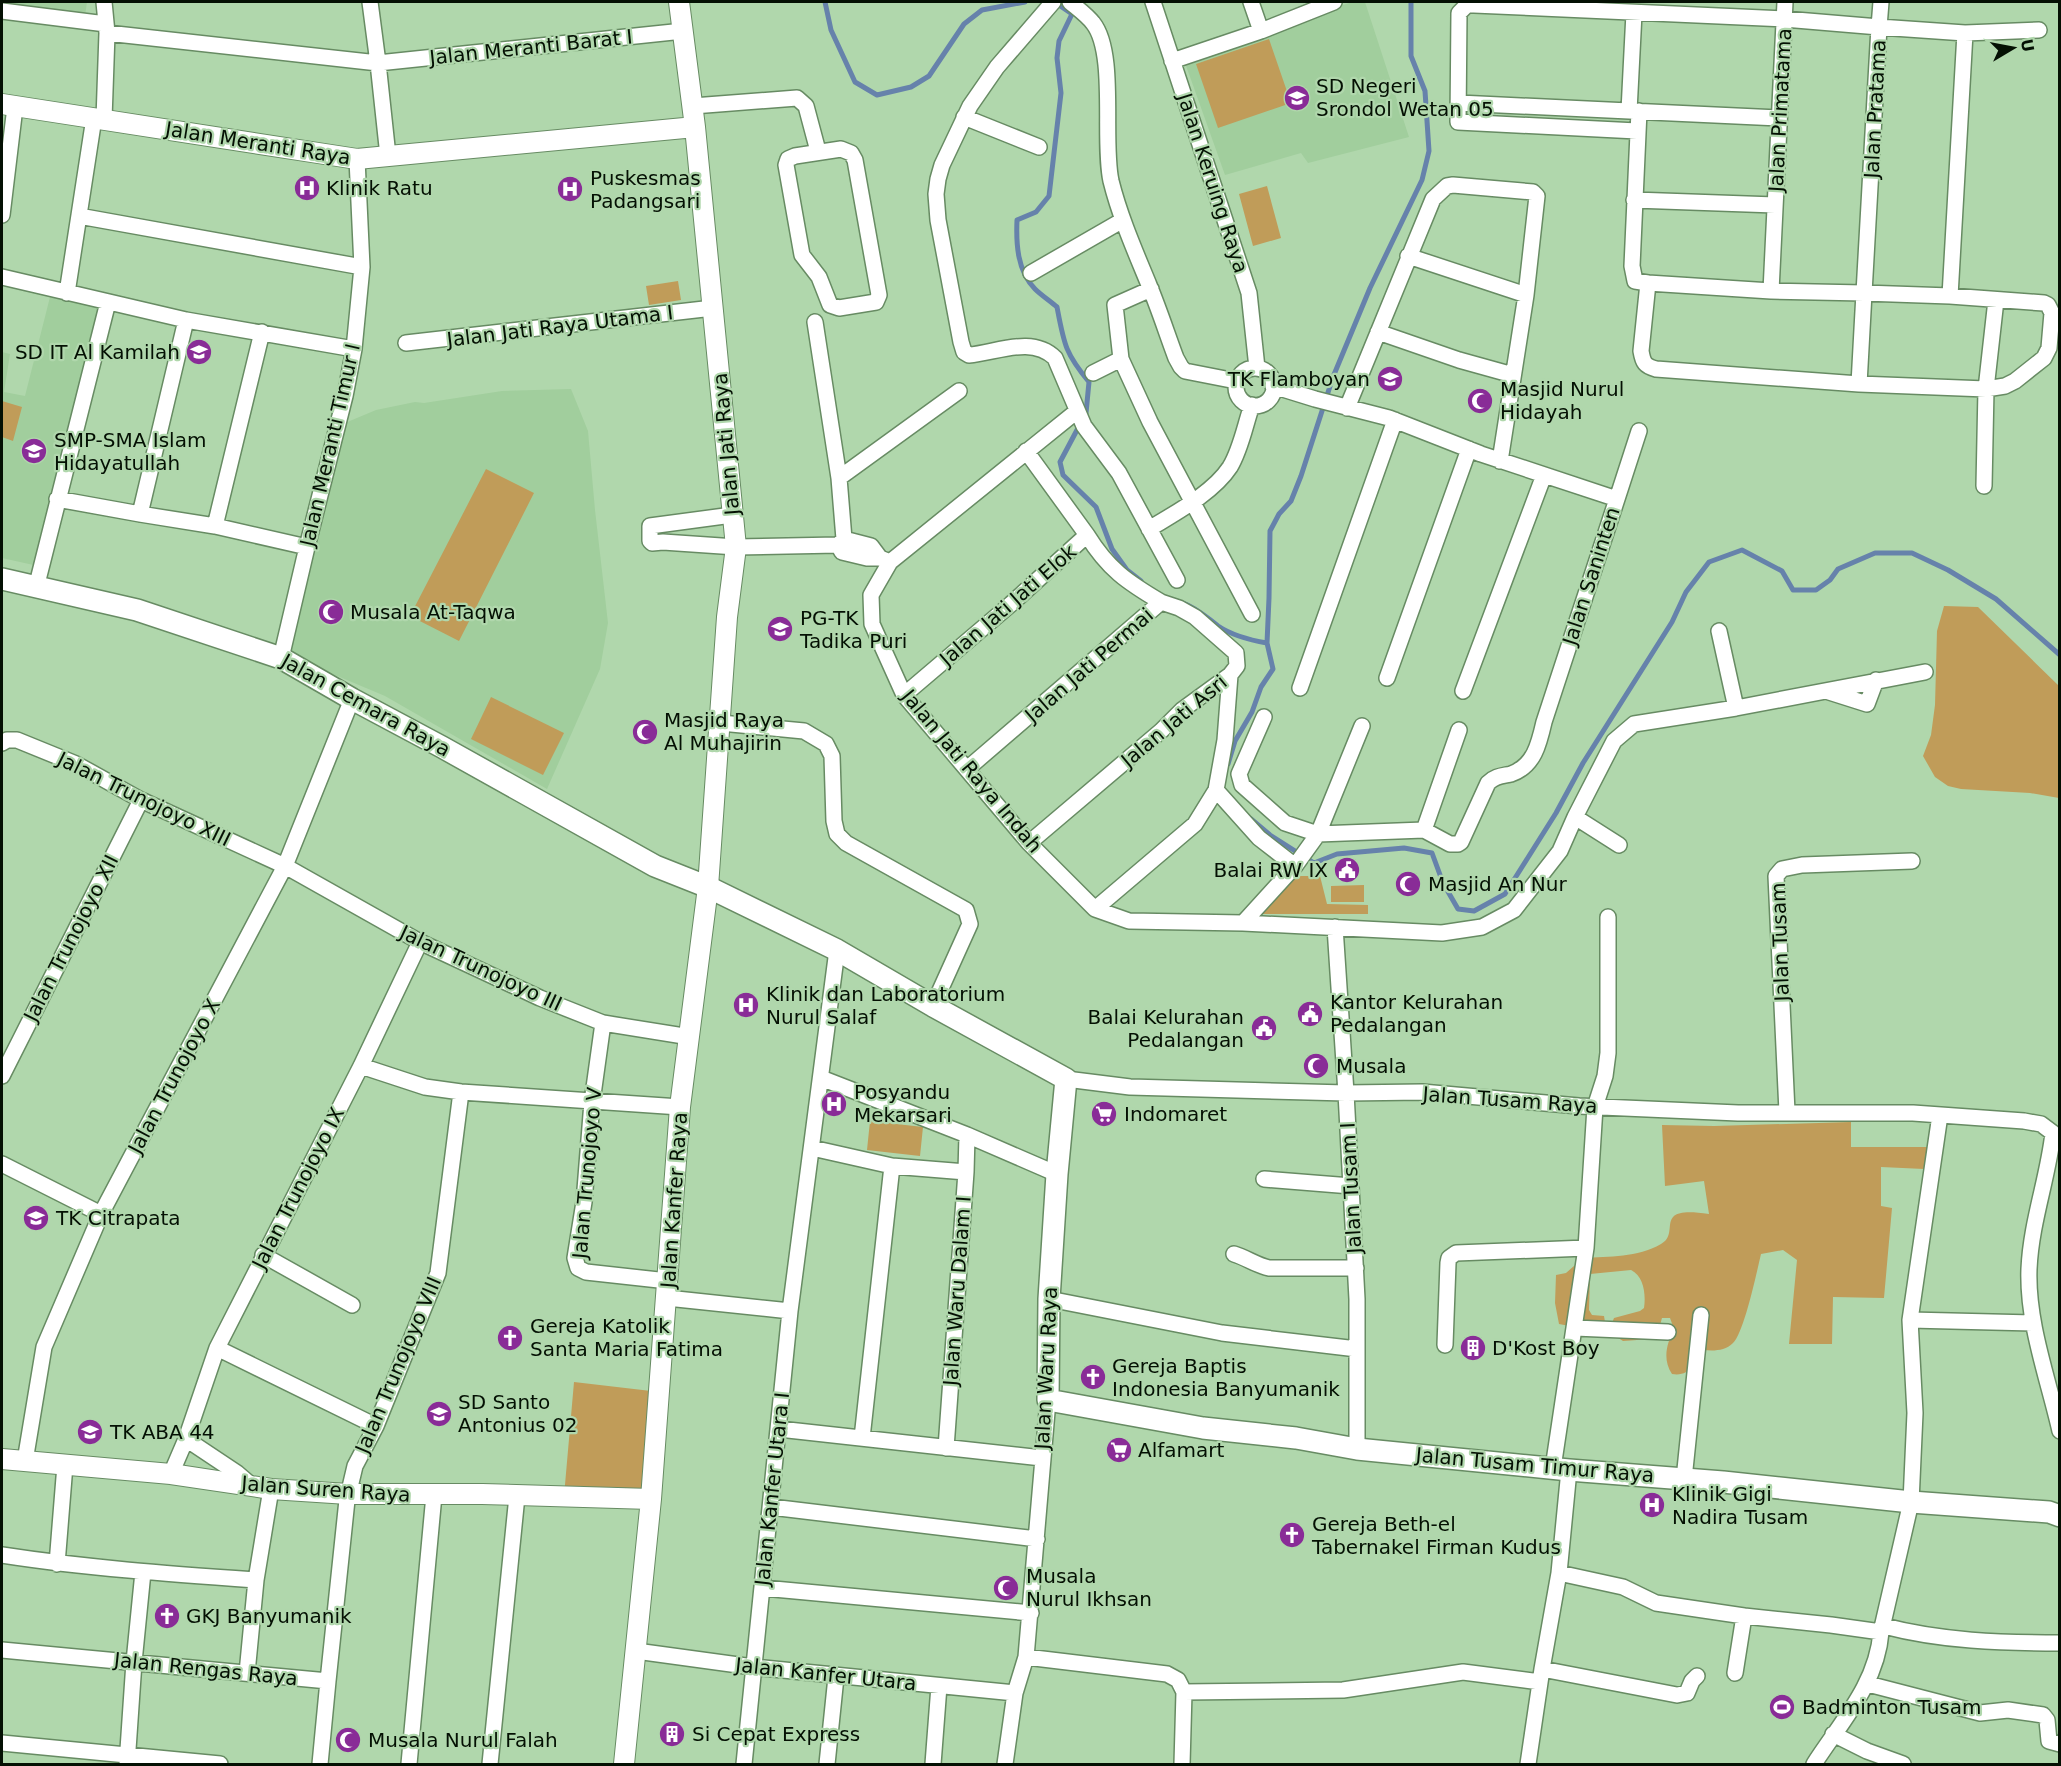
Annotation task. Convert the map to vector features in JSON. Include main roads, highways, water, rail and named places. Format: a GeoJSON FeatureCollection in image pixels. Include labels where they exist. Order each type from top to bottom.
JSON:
{"type":"FeatureCollection","features":[{"type":"Feature","properties":{"kind":"main road","name":"Jalan Cemara Raya"},"geometry":{"type":"LineString","coordinates":[[2,579],[137,610],[281,658],[655,866],[708,887]]}},
{"type":"Feature","properties":{"kind":"main road","name":"Jalan Tusam Raya"},"geometry":{"type":"LineString","coordinates":[[708,887],[837,950],[1066,1079]]}},
{"type":"Feature","properties":{"kind":"main road","name":"Jalan Waru Raya"},"geometry":{"type":"LineString","coordinates":[[1048,1400],[1049,1299],[1066,1079]]}},
{"type":"Feature","properties":{"kind":"main road","name":"Jalan Tusam Timur Raya"},"geometry":{"type":"LineString","coordinates":[[1048,1400],[1203,1428],[1296,1438],[1357,1449],[1911,1502],[2049,1512],[2060,1516]]}},
{"type":"Feature","properties":{"kind":"waterway"},"geometry":{"type":"LineString","coordinates":[[825,2],[831,30],[855,82],[877,95],[911,87],[929,76],[964,24],[982,10],[1025,2]]}},
{"type":"Feature","properties":{"kind":"waterway"},"geometry":{"type":"LineString","coordinates":[[1228,764],[1235,741],[1252,712],[1261,687],[1273,669],[1267,643],[1270,531],[1279,514],[1291,501],[1333,377],[1370,288],[1422,180],[1429,151],[1425,91],[1411,56],[1411,2]]}},
{"type":"Feature","properties":{"kind":"waterway"},"geometry":{"type":"LineString","coordinates":[[1056,3],[1072,14],[1059,41],[1057,58],[1061,93],[1049,196],[1036,212],[1017,220],[1019,256],[1029,282],[1057,307],[1067,348],[1089,382],[1086,413],[1060,462],[1063,475],[1096,507],[1112,549],[1127,570],[1141,581]]}},
{"type":"Feature","properties":{"kind":"waterway"},"geometry":{"type":"LineString","coordinates":[[1251,819],[1270,835],[1314,863],[1337,854],[1404,848],[1432,853],[1443,883],[1458,909],[1474,911],[1505,894],[1556,813],[1583,763],[1672,622],[1686,592],[1709,562],[1742,550],[1782,571],[1793,590],[1816,590],[1830,580],[1838,569],[1875,553],[1912,553],[1948,570],[1996,599],[2060,655]]}},
{"type":"Feature","properties":{"kind":"waterway"},"geometry":{"type":"LineString","coordinates":[[1183,603],[1229,632],[1267,643]]}},
{"type":"Feature","properties":{"kind":"place","name":"SD Negeri Srondol Wetan 05"},"geometry":{"type":"Point","coordinates":[1297,98]}},
{"type":"Feature","properties":{"kind":"place","name":"Klinik Ratu"},"geometry":{"type":"Point","coordinates":[307,188]}},
{"type":"Feature","properties":{"kind":"place","name":"Puskesmas Padangsari"},"geometry":{"type":"Point","coordinates":[570,189]}},
{"type":"Feature","properties":{"kind":"place","name":"SD IT Al Kamilah"},"geometry":{"type":"Point","coordinates":[199,352]}},
{"type":"Feature","properties":{"kind":"place","name":"TK Flamboyan"},"geometry":{"type":"Point","coordinates":[1390,379]}},
{"type":"Feature","properties":{"kind":"place","name":"Masjid Nurul Hidayah"},"geometry":{"type":"Point","coordinates":[1480,401]}},
{"type":"Feature","properties":{"kind":"place","name":"SMP-SMA Islam Hidayatullah"},"geometry":{"type":"Point","coordinates":[34,451]}},
{"type":"Feature","properties":{"kind":"place","name":"Musala At-Taqwa"},"geometry":{"type":"Point","coordinates":[331,612]}},
{"type":"Feature","properties":{"kind":"place","name":"PG-TK Tadika Puri"},"geometry":{"type":"Point","coordinates":[780,629]}},
{"type":"Feature","properties":{"kind":"place","name":"Masjid Raya Al Muhajirin"},"geometry":{"type":"Point","coordinates":[645,732]}},
{"type":"Feature","properties":{"kind":"place","name":"Balai RW IX"},"geometry":{"type":"Point","coordinates":[1347,870]}},
{"type":"Feature","properties":{"kind":"place","name":"Masjid An Nur"},"geometry":{"type":"Point","coordinates":[1408,884]}},
{"type":"Feature","properties":{"kind":"place","name":"Klinik dan Laboratorium Nurul Salaf"},"geometry":{"type":"Point","coordinates":[746,1005]}},
{"type":"Feature","properties":{"kind":"place","name":"Kantor Kelurahan Pedalangan"},"geometry":{"type":"Point","coordinates":[1310,1014]}},
{"type":"Feature","properties":{"kind":"place","name":"Balai Kelurahan Pedalangan"},"geometry":{"type":"Point","coordinates":[1264,1028]}},
{"type":"Feature","properties":{"kind":"place","name":"Musala"},"geometry":{"type":"Point","coordinates":[1316,1066]}},
{"type":"Feature","properties":{"kind":"place","name":"Posyandu Mekarsari"},"geometry":{"type":"Point","coordinates":[834,1104]}},
{"type":"Feature","properties":{"kind":"place","name":"Indomaret"},"geometry":{"type":"Point","coordinates":[1104,1114]}},
{"type":"Feature","properties":{"kind":"place","name":"TK Citrapata"},"geometry":{"type":"Point","coordinates":[36,1218]}},
{"type":"Feature","properties":{"kind":"place","name":"Gereja Katolik Santa Maria Fatima"},"geometry":{"type":"Point","coordinates":[510,1338]}},
{"type":"Feature","properties":{"kind":"place","name":"D'Kost Boy"},"geometry":{"type":"Point","coordinates":[1473,1348]}},
{"type":"Feature","properties":{"kind":"place","name":"Gereja Baptis Indonesia Banyumanik"},"geometry":{"type":"Point","coordinates":[1093,1377]}},
{"type":"Feature","properties":{"kind":"place","name":"SD Santo Antonius 02"},"geometry":{"type":"Point","coordinates":[439,1414]}},
{"type":"Feature","properties":{"kind":"place","name":"TK ABA 44"},"geometry":{"type":"Point","coordinates":[90,1432]}},
{"type":"Feature","properties":{"kind":"place","name":"Alfamart"},"geometry":{"type":"Point","coordinates":[1119,1450]}},
{"type":"Feature","properties":{"kind":"place","name":"Klinik Gigi Nadira Tusam"},"geometry":{"type":"Point","coordinates":[1652,1505]}},
{"type":"Feature","properties":{"kind":"place","name":"Gereja Beth-el Tabernakel Firman Kudus"},"geometry":{"type":"Point","coordinates":[1292,1535]}},
{"type":"Feature","properties":{"kind":"place","name":"Musala Nurul Ikhsan"},"geometry":{"type":"Point","coordinates":[1006,1588]}},
{"type":"Feature","properties":{"kind":"place","name":"GKJ Banyumanik"},"geometry":{"type":"Point","coordinates":[167,1616]}},
{"type":"Feature","properties":{"kind":"place","name":"Badminton Tusam"},"geometry":{"type":"Point","coordinates":[1782,1707]}},
{"type":"Feature","properties":{"kind":"place","name":"Si Cepat Express"},"geometry":{"type":"Point","coordinates":[672,1734]}},
{"type":"Feature","properties":{"kind":"place","name":"Musala Nurul Falah"},"geometry":{"type":"Point","coordinates":[348,1740]}}]}
